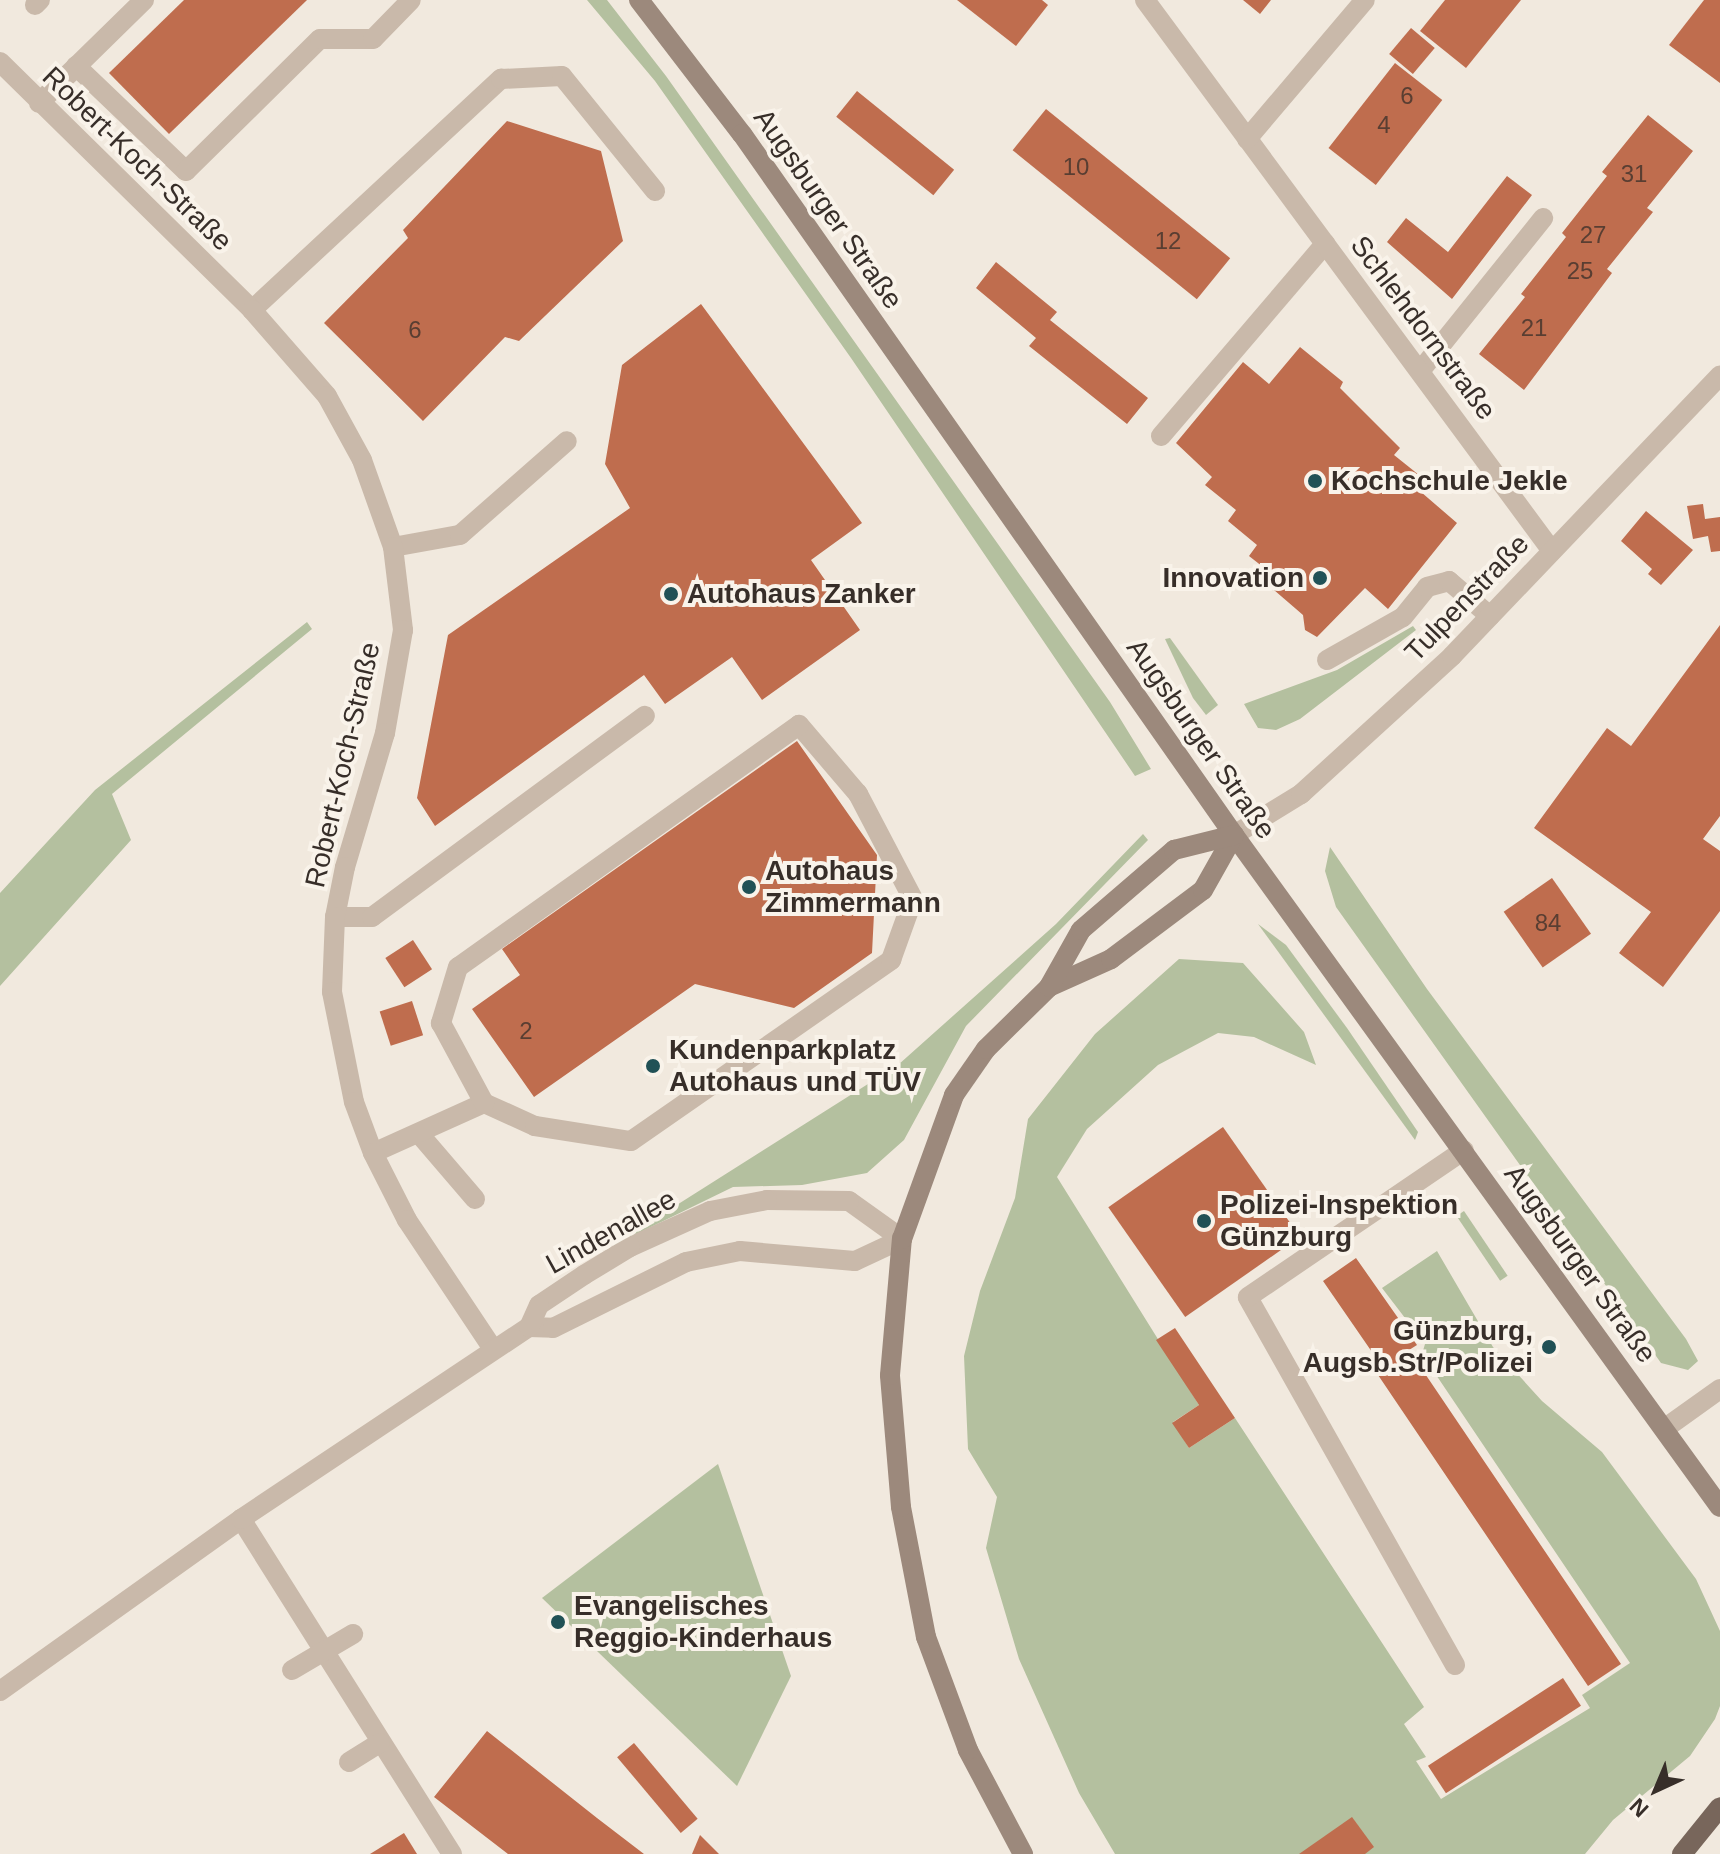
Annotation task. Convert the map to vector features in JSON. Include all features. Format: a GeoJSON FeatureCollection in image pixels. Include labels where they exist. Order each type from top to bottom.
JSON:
{"type":"FeatureCollection","features":[{"type":"Feature","properties":{"kind":"main road","name":"Augsburger Straße"},"geometry":{"type":"LineString","coordinates":[[639,0],[742,134],[1234,835],[1720,1507]]}},
{"type":"Feature","properties":{"kind":"main road"},"geometry":{"type":"LineString","coordinates":[[1023,1854],[968,1750],[926,1637],[901,1507],[890,1375],[902,1239],[954,1095],[986,1049],[1049,987],[1081,930],[1174,850],[1234,835]]}},
{"type":"Feature","properties":{"kind":"main road"},"geometry":{"type":"LineString","coordinates":[[1049,987],[1111,959],[1203,890],[1234,835]]}},
{"type":"Feature","properties":{"kind":"main road"},"geometry":{"type":"LineString","coordinates":[[1682,1854],[1720,1807]]}},
{"type":"Feature","properties":{"kind":"street"},"geometry":{"type":"LineString","coordinates":[[39,103],[144,0]]}},
{"type":"Feature","properties":{"kind":"street"},"geometry":{"type":"LineString","coordinates":[[76,66],[186,171],[320,39],[373,39],[411,0]]}},
{"type":"Feature","properties":{"kind":"street","name":"Schlehdornstraße"},"geometry":{"type":"LineString","coordinates":[[1145,0],[1552,551]]}},
{"type":"Feature","properties":{"kind":"street"},"geometry":{"type":"LineString","coordinates":[[1247,139],[1365,0]]}},
{"type":"Feature","properties":{"kind":"street","name":"Robert-Koch-Straße"},"geometry":{"type":"LineString","coordinates":[[0,62],[252,310],[327,396],[362,460],[393,547],[403,630],[385,733],[335,917],[332,992],[354,1102],[373,1153],[407,1220],[493,1349]]}},
{"type":"Feature","properties":{"kind":"street"},"geometry":{"type":"LineString","coordinates":[[252,310],[501,79],[562,76],[655,191]]}},
{"type":"Feature","properties":{"kind":"street"},"geometry":{"type":"LineString","coordinates":[[1421,370],[1543,218]]}},
{"type":"Feature","properties":{"kind":"street"},"geometry":{"type":"LineString","coordinates":[[1161,436],[1325,244]]}},
{"type":"Feature","properties":{"kind":"street","name":"Tulpenstraße"},"geometry":{"type":"LineString","coordinates":[[1234,835],[1301,794],[1490,616],[1720,376]]}},
{"type":"Feature","properties":{"kind":"street"},"geometry":{"type":"LineString","coordinates":[[393,547],[460,535],[567,441]]}},
{"type":"Feature","properties":{"kind":"street"},"geometry":{"type":"LineString","coordinates":[[1327,660],[1403,617],[1427,587],[1449,581],[1490,616]]}},
{"type":"Feature","properties":{"kind":"street"},"geometry":{"type":"LineString","coordinates":[[335,917],[372,917],[645,716]]}},
{"type":"Feature","properties":{"kind":"street"},"geometry":{"type":"LineString","coordinates":[[799,725],[858,794],[913,899],[891,960],[631,1141],[535,1126],[484,1103],[441,1023],[458,967],[799,725]]}},
{"type":"Feature","properties":{"kind":"street"},"geometry":{"type":"LineString","coordinates":[[373,1153],[421,1136],[484,1103]]}},
{"type":"Feature","properties":{"kind":"street"},"geometry":{"type":"LineString","coordinates":[[421,1136],[475,1199]]}},
{"type":"Feature","properties":{"kind":"street"},"geometry":{"type":"LineString","coordinates":[[1455,1665],[1248,1297],[1464,1150]]}},
{"type":"Feature","properties":{"kind":"street","name":"Lindenallee"},"geometry":{"type":"LineString","coordinates":[[0,1691],[241,1519],[529,1327],[553,1328],[686,1262],[740,1251],[855,1261],[902,1239],[849,1201],[767,1200],[710,1211],[630,1247],[584,1275],[539,1305],[529,1327]]}},
{"type":"Feature","properties":{"kind":"street"},"geometry":{"type":"LineString","coordinates":[[1664,1429],[1720,1389]]}},
{"type":"Feature","properties":{"kind":"street"},"geometry":{"type":"LineString","coordinates":[[241,1519],[321,1652],[452,1854]]}},
{"type":"Feature","properties":{"kind":"street"},"geometry":{"type":"LineString","coordinates":[[292,1670],[353,1634]]}},
{"type":"Feature","properties":{"kind":"street"},"geometry":{"type":"LineString","coordinates":[[349,1762],[380,1743]]}},
{"type":"Feature","properties":{"kind":"green space"},"geometry":{"type":"Polygon","coordinates":[[[587,0],[607,0],[666,76],[1110,702],[1151,769],[1135,776],[851,358],[655,81],[587,0]]]}},
{"type":"Feature","properties":{"kind":"green space"},"geometry":{"type":"Polygon","coordinates":[[[307,622],[312,629],[112,794],[131,840],[0,986],[0,893],[95,790],[307,622]]]}},
{"type":"Feature","properties":{"kind":"green space"},"geometry":{"type":"Polygon","coordinates":[[[1413,626],[1416,630],[1300,719],[1276,730],[1258,728],[1244,704],[1337,670],[1413,626]]]}},
{"type":"Feature","properties":{"kind":"green space"},"geometry":{"type":"Polygon","coordinates":[[[1170,638],[1218,705],[1206,715],[1193,698],[1165,639],[1170,638]]]}},
{"type":"Feature","properties":{"kind":"green space"},"geometry":{"type":"Polygon","coordinates":[[[1143,834],[1148,840],[966,1026],[904,1140],[867,1173],[802,1185],[733,1187],[612,1246],[898,1065],[1056,924],[1143,834]]]}},
{"type":"Feature","properties":{"kind":"green space"},"geometry":{"type":"Polygon","coordinates":[[[1330,847],[1427,989],[1686,1339],[1698,1361],[1688,1370],[1661,1363],[1336,907],[1325,871],[1330,847]]]}},
{"type":"Feature","properties":{"kind":"green space"},"geometry":{"type":"Polygon","coordinates":[[[1258,924],[1286,945],[1347,1028],[1418,1132],[1415,1140],[1258,924]]]}},
{"type":"Feature","properties":{"kind":"green space"},"geometry":{"type":"Polygon","coordinates":[[[1179,959],[1243,963],[1304,1032],[1316,1065],[1254,1037],[1218,1033],[1158,1065],[1087,1129],[1057,1177],[1199,1405],[1173,1422],[1189,1448],[1235,1418],[1424,1707],[1404,1724],[1426,1757],[1416,1761],[1441,1799],[1590,1708],[1582,1695],[1630,1663],[1422,1354],[1425,1344],[1382,1288],[1437,1251],[1493,1347],[1542,1401],[1602,1452],[1696,1579],[1720,1631],[1720,1706],[1715,1719],[1690,1756],[1613,1820],[1585,1854],[1115,1854],[1079,1793],[1019,1659],[986,1548],[997,1497],[968,1449],[964,1356],[980,1291],[1015,1198],[1028,1119],[1095,1034],[1179,959]]]}},
{"type":"Feature","properties":{"kind":"green space"},"geometry":{"type":"Polygon","coordinates":[[[1464,1211],[1508,1276],[1500,1281],[1457,1216],[1464,1211]]]}},
{"type":"Feature","properties":{"kind":"green space"},"geometry":{"type":"Polygon","coordinates":[[[718,1464],[791,1676],[737,1786],[542,1598],[718,1464]]]}},
{"type":"Feature","properties":{"kind":"building"},"geometry":{"type":"Polygon","coordinates":[[[184,0],[307,0],[169,134],[109,73],[184,0]]]}},
{"type":"Feature","properties":{"kind":"building"},"geometry":{"type":"Polygon","coordinates":[[[957,0],[1042,0],[1048,5],[1016,46],[957,0]]]}},
{"type":"Feature","properties":{"kind":"building"},"geometry":{"type":"Polygon","coordinates":[[[1243,0],[1271,0],[1260,14],[1243,0]]]}},
{"type":"Feature","properties":{"kind":"building"},"geometry":{"type":"Polygon","coordinates":[[[1445,0],[1521,0],[1466,68],[1420,31],[1445,0]]]}},
{"type":"Feature","properties":{"kind":"building"},"geometry":{"type":"Polygon","coordinates":[[[1704,0],[1720,0],[1720,83],[1669,45],[1704,0]]]}},
{"type":"Feature","properties":{"kind":"building"},"geometry":{"type":"Polygon","coordinates":[[[1411,28],[1435,48],[1413,74],[1389,54],[1411,28]]]}},
{"type":"Feature","properties":{"kind":"building"},"geometry":{"type":"Polygon","coordinates":[[[1395,63],[1442,100],[1376,185],[1329,148],[1395,63]]]}},
{"type":"Feature","properties":{"kind":"building"},"geometry":{"type":"Polygon","coordinates":[[[857,91],[954,170],[933,195],[836,117],[857,91]]]}},
{"type":"Feature","properties":{"kind":"building"},"geometry":{"type":"Polygon","coordinates":[[[1046,109],[1230,258],[1197,299],[1013,150],[1046,109]]]}},
{"type":"Feature","properties":{"kind":"building"},"geometry":{"type":"Polygon","coordinates":[[[1648,115],[1693,151],[1647,208],[1653,212],[1607,269],[1612,273],[1524,390],[1479,354],[1525,297],[1521,294],[1566,237],[1562,233],[1607,176],[1602,172],[1648,115]]]}},
{"type":"Feature","properties":{"kind":"building"},"geometry":{"type":"Polygon","coordinates":[[[507,121],[601,151],[623,241],[519,341],[505,337],[423,421],[324,323],[408,238],[403,230],[507,121]]]}},
{"type":"Feature","properties":{"kind":"building"},"geometry":{"type":"Polygon","coordinates":[[[1507,176],[1532,195],[1452,299],[1387,242],[1406,218],[1448,252],[1507,176]]]}},
{"type":"Feature","properties":{"kind":"building"},"geometry":{"type":"Polygon","coordinates":[[[996,262],[1057,312],[1050,320],[1148,398],[1127,424],[1029,346],[1036,338],[976,288],[996,262]]]}},
{"type":"Feature","properties":{"kind":"building","name":"Autohaus Zanker"},"geometry":{"type":"Polygon","coordinates":[[[701,304],[862,523],[811,560],[860,630],[762,700],[732,657],[665,704],[644,675],[435,826],[417,798],[448,635],[630,508],[605,464],[622,365],[701,304]]]}},
{"type":"Feature","properties":{"kind":"building"},"geometry":{"type":"Polygon","coordinates":[[[1300,347],[1343,382],[1340,388],[1400,448],[1394,455],[1429,483],[1421,492],[1457,523],[1388,609],[1365,588],[1317,637],[1305,630],[1303,615],[1274,590],[1281,581],[1249,556],[1257,545],[1228,521],[1236,510],[1205,485],[1212,477],[1176,443],[1243,362],[1269,384],[1300,347]]]}},
{"type":"Feature","properties":{"kind":"building"},"geometry":{"type":"Polygon","coordinates":[[[1703,504],[1705,519],[1720,517],[1720,551],[1711,552],[1708,536],[1693,539],[1687,506],[1703,504]]]}},
{"type":"Feature","properties":{"kind":"building"},"geometry":{"type":"Polygon","coordinates":[[[1646,511],[1693,550],[1661,585],[1648,574],[1652,569],[1621,541],[1646,511]]]}},
{"type":"Feature","properties":{"kind":"building"},"geometry":{"type":"Polygon","coordinates":[[[1720,625],[1720,816],[1703,839],[1720,851],[1720,911],[1663,987],[1619,953],[1651,912],[1534,828],[1607,728],[1631,746],[1720,625]]]}},
{"type":"Feature","properties":{"kind":"building"},"geometry":{"type":"Polygon","coordinates":[[[797,741],[877,855],[872,953],[794,1008],[695,984],[534,1097],[472,1009],[520,975],[502,949],[797,741]]]}},
{"type":"Feature","properties":{"kind":"building"},"geometry":{"type":"Polygon","coordinates":[[[1552,878],[1591,934],[1543,968],[1504,912],[1552,878]]]}},
{"type":"Feature","properties":{"kind":"building"},"geometry":{"type":"Polygon","coordinates":[[[413,940],[432,969],[404,987],[385,958],[413,940]]]}},
{"type":"Feature","properties":{"kind":"building"},"geometry":{"type":"Polygon","coordinates":[[[412,1001],[423,1035],[391,1046],[380,1012],[412,1001]]]}},
{"type":"Feature","properties":{"kind":"building","name":"Polizei-Inspektion Günzburg"},"geometry":{"type":"Polygon","coordinates":[[[1223,1127],[1300,1237],[1185,1317],[1108,1207],[1223,1127]]]}},
{"type":"Feature","properties":{"kind":"building"},"geometry":{"type":"Polygon","coordinates":[[[1356,1258],[1417,1345],[1409,1350],[1621,1664],[1588,1686],[1376,1372],[1383,1368],[1323,1281],[1356,1258]]]}},
{"type":"Feature","properties":{"kind":"building"},"geometry":{"type":"Polygon","coordinates":[[[1175,1328],[1235,1418],[1189,1448],[1172,1423],[1199,1405],[1156,1340],[1175,1328]]]}},
{"type":"Feature","properties":{"kind":"building"},"geometry":{"type":"Polygon","coordinates":[[[1563,1678],[1581,1706],[1446,1793],[1428,1766],[1563,1678]]]}},
{"type":"Feature","properties":{"kind":"building"},"geometry":{"type":"Polygon","coordinates":[[[487,1731],[644,1854],[508,1854],[434,1797],[487,1731]]]}},
{"type":"Feature","properties":{"kind":"building"},"geometry":{"type":"Polygon","coordinates":[[[634,1743],[698,1819],[681,1833],[617,1757],[634,1743]]]}},
{"type":"Feature","properties":{"kind":"building"},"geometry":{"type":"Polygon","coordinates":[[[1352,1817],[1374,1847],[1365,1854],[1299,1854],[1352,1817]]]}},
{"type":"Feature","properties":{"kind":"building"},"geometry":{"type":"Polygon","coordinates":[[[404,1833],[417,1854],[370,1854],[404,1833]]]}},
{"type":"Feature","properties":{"kind":"building"},"geometry":{"type":"Polygon","coordinates":[[[700,1835],[719,1854],[692,1854],[700,1835]]]}},
{"type":"Feature","properties":{"kind":"place","name":"Kochschule Jekle"},"geometry":{"type":"Point","coordinates":[1315,481]}},
{"type":"Feature","properties":{"kind":"place","name":"Innovation"},"geometry":{"type":"Point","coordinates":[1320,578]}},
{"type":"Feature","properties":{"kind":"place","name":"Autohaus Zanker"},"geometry":{"type":"Point","coordinates":[671,594]}},
{"type":"Feature","properties":{"kind":"place","name":"Autohaus Zimmermann"},"geometry":{"type":"Point","coordinates":[749,887]}},
{"type":"Feature","properties":{"kind":"place","name":"Kundenparkplatz Autohaus und TÜV"},"geometry":{"type":"Point","coordinates":[653,1066]}},
{"type":"Feature","properties":{"kind":"place","name":"Polizei-Inspektion Günzburg"},"geometry":{"type":"Point","coordinates":[1204,1221]}},
{"type":"Feature","properties":{"kind":"place","name":"Günzburg, Augsb.Str/Polizei"},"geometry":{"type":"Point","coordinates":[1549,1347]}},
{"type":"Feature","properties":{"kind":"place","name":"Evangelisches Reggio-Kinderhaus"},"geometry":{"type":"Point","coordinates":[558,1622]}}]}
